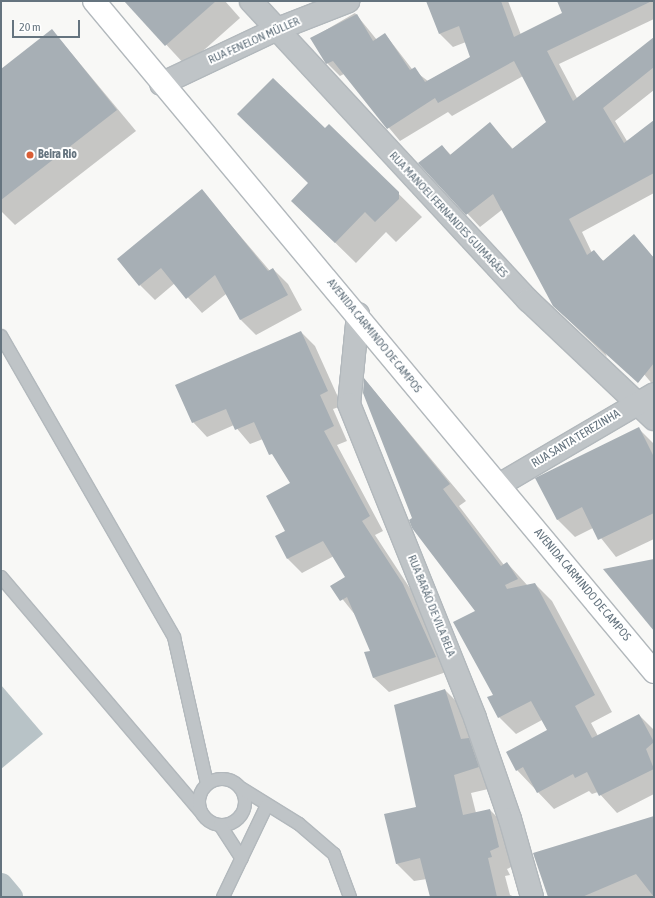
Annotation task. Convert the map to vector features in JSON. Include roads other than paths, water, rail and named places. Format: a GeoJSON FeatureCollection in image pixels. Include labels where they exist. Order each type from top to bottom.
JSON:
{"type":"FeatureCollection","features":[{"type":"Feature","properties":{"kind":"main road","name":"AVENIDA CARMINDO DE CAMPOS"},"geometry":{"type":"LineString","coordinates":[[94,1],[161,84],[358,314],[654,672]]}},
{"type":"Feature","properties":{"kind":"street","name":"RUA MANOEL FERNANDES GUIMARÃES"},"geometry":{"type":"LineString","coordinates":[[251,1],[274,30],[528,300],[634,404],[654,419]]}},
{"type":"Feature","properties":{"kind":"street","name":"RUA FENELON MÜLLER"},"geometry":{"type":"LineString","coordinates":[[161,84],[274,30],[349,1]]}},
{"type":"Feature","properties":{"kind":"street","name":"RUA BARÃO DE VILA BELA"},"geometry":{"type":"LineString","coordinates":[[358,314],[349,404],[475,718],[510,819],[532,897]]}},
{"type":"Feature","properties":{"kind":"street","name":"RUA SANTA TEREZINHA"},"geometry":{"type":"LineString","coordinates":[[499,485],[634,404],[654,394]]}},
{"type":"Feature","properties":{"kind":"lane"},"geometry":{"type":"LineString","coordinates":[[1,336],[174,638],[207,784]]}},
{"type":"Feature","properties":{"kind":"lane"},"geometry":{"type":"LineString","coordinates":[[1,577],[201,812],[220,825],[242,859]]}},
{"type":"Feature","properties":{"kind":"lane"},"geometry":{"type":"LineString","coordinates":[[201,812],[199,797],[207,784],[222,778],[241,788],[299,824],[334,854],[350,897]]}},
{"type":"Feature","properties":{"kind":"lane"},"geometry":{"type":"LineString","coordinates":[[220,825],[240,816],[245,803],[241,788]]}},
{"type":"Feature","properties":{"kind":"lane"},"geometry":{"type":"LineString","coordinates":[[223,897],[267,805]]}},
{"type":"Feature","properties":{"kind":"waterway"},"geometry":{"type":"LineString","coordinates":[[1,885],[11,897]]}},
{"type":"Feature","properties":{"kind":"place","name":"Beira Rio"},"geometry":{"type":"Point","coordinates":[30,155]}}]}
